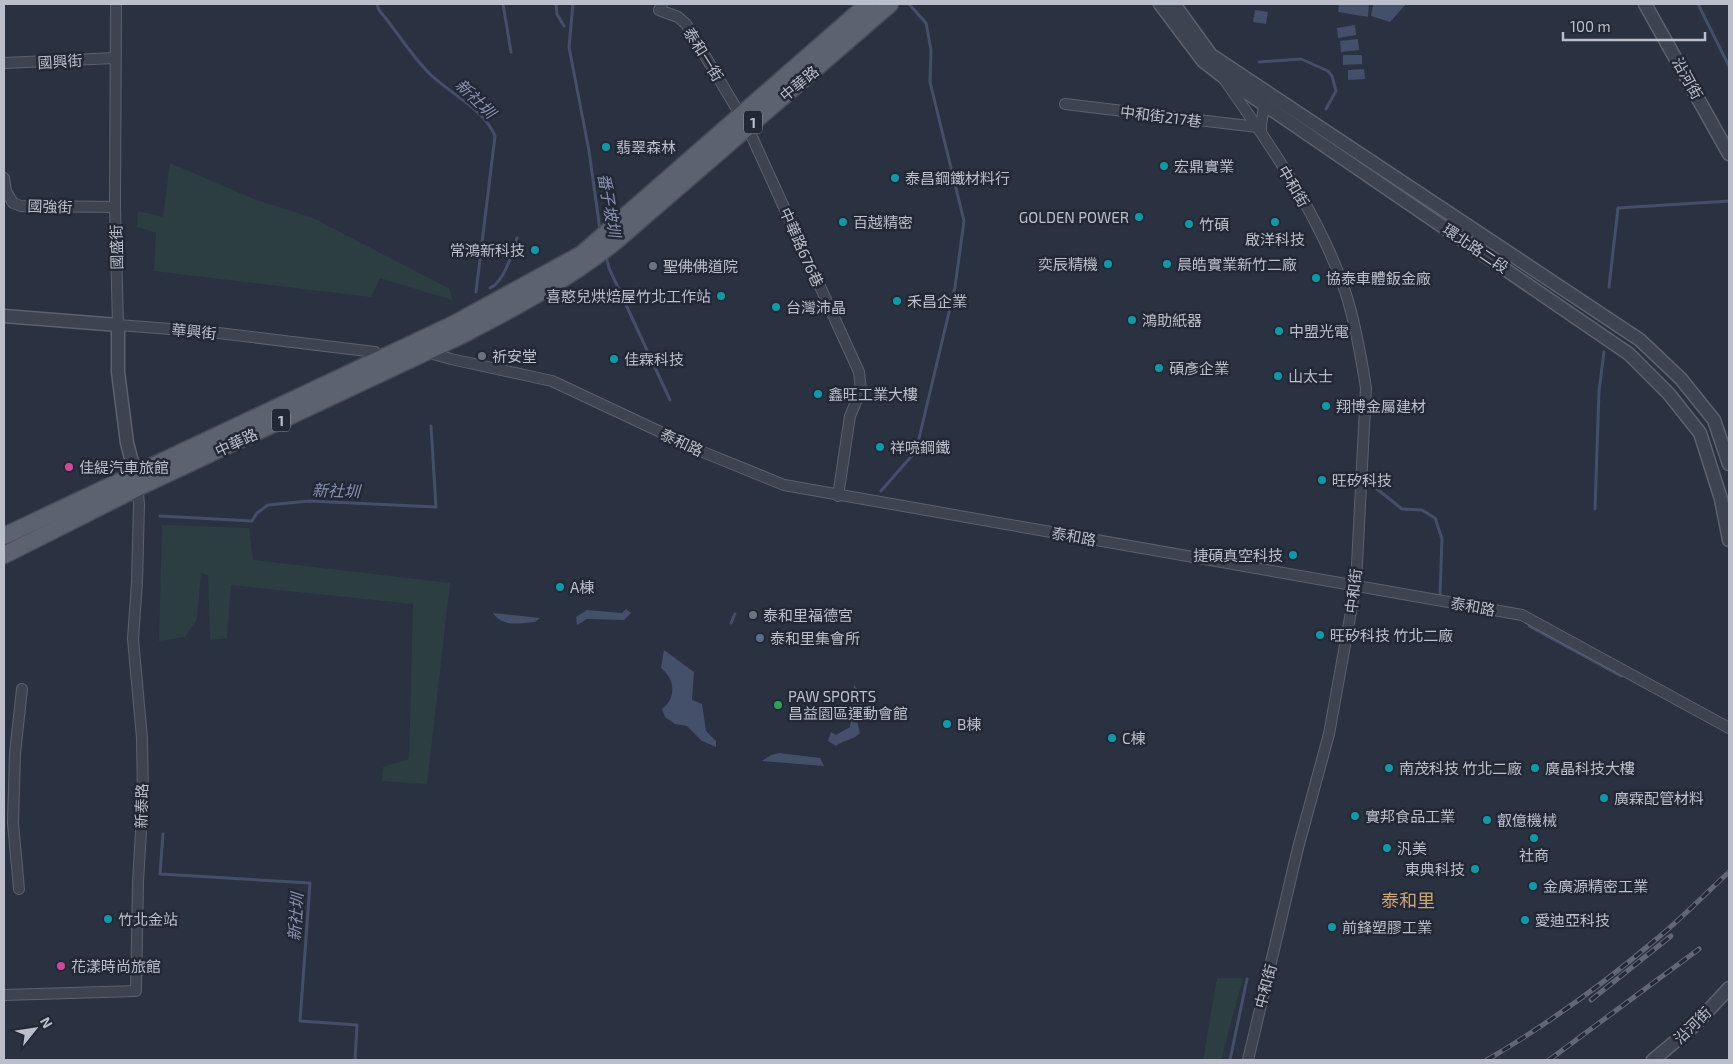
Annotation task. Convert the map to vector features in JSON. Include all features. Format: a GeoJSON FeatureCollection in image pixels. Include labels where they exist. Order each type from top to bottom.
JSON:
{"type":"FeatureCollection","features":[{"type":"Feature","properties":{"kind":"main road","name":"中華路"},"geometry":{"type":"LineString","coordinates":[[745,121],[868,4]]}},
{"type":"Feature","properties":{"kind":"main road","name":"中華路"},"geometry":{"type":"LineString","coordinates":[[4,536],[136,481],[467,325],[597,250],[745,121],[890,4]]}},
{"type":"Feature","properties":{"kind":"main road","name":"中華路"},"geometry":{"type":"LineString","coordinates":[[4,555],[136,481],[380,360],[422,346]]}},
{"type":"Feature","properties":{"kind":"street","name":"國盛街"},"geometry":{"type":"LineString","coordinates":[[116,4],[118,372],[127,443],[136,481]]}},
{"type":"Feature","properties":{"kind":"street","name":"泰和一街"},"geometry":{"type":"LineString","coordinates":[[662,4],[659,10],[678,17],[686,24],[745,121]]}},
{"type":"Feature","properties":{"kind":"street","name":"環北路二段"},"geometry":{"type":"LineString","coordinates":[[1160,4],[1203,61],[1221,75],[1257,93],[1640,340],[1680,379],[1714,420],[1729,464]]}},
{"type":"Feature","properties":{"kind":"street","name":"環北路二段"},"geometry":{"type":"LineString","coordinates":[[1174,4],[1211,55],[1257,93],[1265,106],[1629,354],[1669,394],[1700,433],[1721,499],[1729,540]]}},
{"type":"Feature","properties":{"kind":"street","name":"沿河街"},"geometry":{"type":"LineString","coordinates":[[1645,4],[1729,154]]}},
{"type":"Feature","properties":{"kind":"street","name":"國興街"},"geometry":{"type":"LineString","coordinates":[[4,64],[115,58]]}},
{"type":"Feature","properties":{"kind":"street","name":"中和街"},"geometry":{"type":"LineString","coordinates":[[1221,75],[1259,131],[1321,233],[1346,292],[1362,361],[1366,388],[1356,584],[1328,734],[1294,864],[1248,1060]]}},
{"type":"Feature","properties":{"kind":"street"},"geometry":{"type":"LineString","coordinates":[[1244,108],[1257,93]]}},
{"type":"Feature","properties":{"kind":"street","name":"中和街217巷"},"geometry":{"type":"LineString","coordinates":[[1066,104],[1259,131]]}},
{"type":"Feature","properties":{"kind":"street"},"geometry":{"type":"LineString","coordinates":[[1259,131],[1260,120],[1265,106]]}},
{"type":"Feature","properties":{"kind":"street","name":"中華路676巷"},"geometry":{"type":"LineString","coordinates":[[745,121],[859,372],[861,390],[850,416],[838,496]]}},
{"type":"Feature","properties":{"kind":"street","name":"國強街"},"geometry":{"type":"LineString","coordinates":[[4,178],[6,191],[13,203],[21,206],[116,208]]}},
{"type":"Feature","properties":{"kind":"street","name":"華興街"},"geometry":{"type":"LineString","coordinates":[[4,316],[210,332],[376,352],[380,360]]}},
{"type":"Feature","properties":{"kind":"street","name":"泰和路"},"geometry":{"type":"LineString","coordinates":[[422,346],[451,360],[552,381],[741,469],[776,483],[838,496],[1356,584],[1522,615],[1729,728]]}},
{"type":"Feature","properties":{"kind":"street","name":"新泰路"},"geometry":{"type":"LineString","coordinates":[[4,995],[136,991],[138,882],[143,797],[142,738],[133,639],[137,582],[136,481]]}},
{"type":"Feature","properties":{"kind":"street"},"geometry":{"type":"LineString","coordinates":[[19,889],[13,823],[15,753],[22,689]]}},
{"type":"Feature","properties":{"kind":"street","name":"沿河街"},"geometry":{"type":"LineString","coordinates":[[1653,1060],[1695,1025],[1729,988]]}},
{"type":"Feature","properties":{"kind":"shaded area"},"geometry":{"type":"Polygon","coordinates":[[[170,163],[256,200],[313,218],[450,289],[452,300],[380,278],[371,297],[154,271],[156,233],[137,227],[138,211],[163,217],[170,163]]]}},
{"type":"Feature","properties":{"kind":"shaded area"},"geometry":{"type":"Polygon","coordinates":[[[162,525],[249,528],[253,560],[450,583],[427,784],[382,781],[383,767],[409,759],[413,604],[231,585],[227,638],[210,640],[208,575],[201,573],[197,619],[185,637],[159,641],[162,525]]]}},
{"type":"Feature","properties":{"kind":"shaded area"},"geometry":{"type":"Polygon","coordinates":[[[1217,978],[1243,978],[1221,1060],[1203,1060],[1217,978]]]}},
{"type":"Feature","properties":{"kind":"water"},"geometry":{"type":"Polygon","coordinates":[[[1339,4],[1369,4],[1368,17],[1338,12],[1339,4]]]}},
{"type":"Feature","properties":{"kind":"water"},"geometry":{"type":"Polygon","coordinates":[[[1373,4],[1406,4],[1390,22],[1371,16],[1373,4]]]}},
{"type":"Feature","properties":{"kind":"water"},"geometry":{"type":"Polygon","coordinates":[[[1255,10],[1268,12],[1266,24],[1253,22],[1255,10]]]}},
{"type":"Feature","properties":{"kind":"water"},"geometry":{"type":"Polygon","coordinates":[[[1355,25],[1356,35],[1338,38],[1337,28],[1355,25]]]}},
{"type":"Feature","properties":{"kind":"water"},"geometry":{"type":"Polygon","coordinates":[[[1358,39],[1359,50],[1341,52],[1340,41],[1358,39]]]}},
{"type":"Feature","properties":{"kind":"water"},"geometry":{"type":"Polygon","coordinates":[[[1343,55],[1362,55],[1362,64],[1343,65],[1343,55]]]}},
{"type":"Feature","properties":{"kind":"water"},"geometry":{"type":"Polygon","coordinates":[[[1364,69],[1365,79],[1348,80],[1348,70],[1364,69]]]}},
{"type":"Feature","properties":{"kind":"water"},"geometry":{"type":"Polygon","coordinates":[[[626,609],[631,613],[624,620],[587,619],[577,625],[576,617],[587,610],[622,613],[626,609]]]}},
{"type":"Feature","properties":{"kind":"water"},"geometry":{"type":"Polygon","coordinates":[[[493,613],[540,618],[535,622],[512,624],[502,621],[493,613]]]}},
{"type":"Feature","properties":{"kind":"water"},"geometry":{"type":"Polygon","coordinates":[[[664,650],[694,672],[692,700],[702,704],[706,731],[716,741],[716,747],[702,741],[687,726],[675,724],[665,717],[662,709],[670,700],[672,688],[666,672],[661,668],[664,650]]]}},
{"type":"Feature","properties":{"kind":"water"},"geometry":{"type":"Polygon","coordinates":[[[854,685],[865,700],[857,721],[860,733],[836,746],[828,741],[831,732],[836,735],[850,727],[854,685]]]}},
{"type":"Feature","properties":{"kind":"water"},"geometry":{"type":"Polygon","coordinates":[[[779,753],[820,758],[824,766],[762,761],[771,755],[779,753]]]}},
{"type":"Feature","properties":{"kind":"waterway","name":"新社圳"},"geometry":{"type":"LineString","coordinates":[[377,4],[379,10],[420,63],[435,78],[473,108],[482,117],[495,136],[476,292]]}},
{"type":"Feature","properties":{"kind":"waterway"},"geometry":{"type":"LineString","coordinates":[[503,4],[511,52]]}},
{"type":"Feature","properties":{"kind":"waterway","name":"新社圳"},"geometry":{"type":"LineString","coordinates":[[556,4],[557,14],[564,26]]}},
{"type":"Feature","properties":{"kind":"waterway","name":"番子坡圳"},"geometry":{"type":"LineString","coordinates":[[573,4],[569,47],[589,151],[600,230]]}},
{"type":"Feature","properties":{"kind":"waterway"},"geometry":{"type":"LineString","coordinates":[[881,491],[916,451],[955,287],[964,221],[930,82],[931,50],[926,23],[909,4]]}},
{"type":"Feature","properties":{"kind":"waterway"},"geometry":{"type":"LineString","coordinates":[[1698,4],[1729,66]]}},
{"type":"Feature","properties":{"kind":"waterway"},"geometry":{"type":"LineString","coordinates":[[1259,62],[1301,59],[1328,71],[1332,76],[1336,91],[1326,109]]}},
{"type":"Feature","properties":{"kind":"waterway"},"geometry":{"type":"LineString","coordinates":[[1609,287],[1618,208],[1729,201]]}},
{"type":"Feature","properties":{"kind":"waterway"},"geometry":{"type":"LineString","coordinates":[[490,288],[500,280],[504,273],[517,238]]}},
{"type":"Feature","properties":{"kind":"waterway","name":"番子坡圳"},"geometry":{"type":"LineString","coordinates":[[606,256],[609,268],[670,400]]}},
{"type":"Feature","properties":{"kind":"waterway"},"geometry":{"type":"LineString","coordinates":[[1595,509],[1599,391],[1604,352]]}},
{"type":"Feature","properties":{"kind":"waterway","name":"新社圳"},"geometry":{"type":"LineString","coordinates":[[160,516],[252,521],[257,513],[268,505],[309,501],[436,507],[431,426]]}},
{"type":"Feature","properties":{"kind":"waterway"},"geometry":{"type":"LineString","coordinates":[[1372,485],[1402,509],[1422,510],[1435,518],[1442,539],[1440,594]]}},
{"type":"Feature","properties":{"kind":"waterway","name":"番子坡圳"},"geometry":{"type":"LineString","coordinates":[[731,623],[735,614]]}},
{"type":"Feature","properties":{"kind":"waterway"},"geometry":{"type":"LineString","coordinates":[[1529,626],[1621,676]]}},
{"type":"Feature","properties":{"kind":"waterway","name":"新社圳"},"geometry":{"type":"LineString","coordinates":[[163,834],[160,874],[310,883],[300,1021],[357,1025],[355,1060]]}},
{"type":"Feature","properties":{"kind":"waterway","name":"番子坡圳"},"geometry":{"type":"LineString","coordinates":[[1230,1060],[1247,979]]}},
{"type":"Feature","properties":{"kind":"railway"},"geometry":{"type":"LineString","coordinates":[[1487,1060],[1552,1019],[1614,973],[1673,925],[1729,872]]}},
{"type":"Feature","properties":{"kind":"railway"},"geometry":{"type":"LineString","coordinates":[[1591,1000],[1671,936]]}},
{"type":"Feature","properties":{"kind":"railway"},"geometry":{"type":"LineString","coordinates":[[1549,1060],[1699,949]]}},
{"type":"Feature","properties":{"kind":"place","name":"翡翠森林"},"geometry":{"type":"Point","coordinates":[606,147]}},
{"type":"Feature","properties":{"kind":"place","name":"宏鼎實業"},"geometry":{"type":"Point","coordinates":[1164,166]}},
{"type":"Feature","properties":{"kind":"place","name":"泰昌鋼鐵材料行"},"geometry":{"type":"Point","coordinates":[895,178]}},
{"type":"Feature","properties":{"kind":"place","name":"GOLDEN POWER"},"geometry":{"type":"Point","coordinates":[1139,217]}},
{"type":"Feature","properties":{"kind":"place","name":"百越精密"},"geometry":{"type":"Point","coordinates":[843,222]}},
{"type":"Feature","properties":{"kind":"place","name":"啟洋科技"},"geometry":{"type":"Point","coordinates":[1275,222]}},
{"type":"Feature","properties":{"kind":"place","name":"竹碩"},"geometry":{"type":"Point","coordinates":[1189,224]}},
{"type":"Feature","properties":{"kind":"place","name":"常鴻新科技"},"geometry":{"type":"Point","coordinates":[535,250]}},
{"type":"Feature","properties":{"kind":"place","name":"奕辰精機"},"geometry":{"type":"Point","coordinates":[1108,264]}},
{"type":"Feature","properties":{"kind":"place","name":"晨皓實業新竹二廠"},"geometry":{"type":"Point","coordinates":[1167,264]}},
{"type":"Feature","properties":{"kind":"place","name":"聖佛佛道院"},"geometry":{"type":"Point","coordinates":[653,266]}},
{"type":"Feature","properties":{"kind":"place","name":"協泰車體鈑金廠"},"geometry":{"type":"Point","coordinates":[1316,278]}},
{"type":"Feature","properties":{"kind":"place","name":"喜憨兒烘焙屋竹北工作站"},"geometry":{"type":"Point","coordinates":[721,296]}},
{"type":"Feature","properties":{"kind":"place","name":"禾昌企業"},"geometry":{"type":"Point","coordinates":[897,301]}},
{"type":"Feature","properties":{"kind":"place","name":"台灣沛晶"},"geometry":{"type":"Point","coordinates":[776,307]}},
{"type":"Feature","properties":{"kind":"place","name":"鴻助紙器"},"geometry":{"type":"Point","coordinates":[1132,320]}},
{"type":"Feature","properties":{"kind":"place","name":"中盟光電"},"geometry":{"type":"Point","coordinates":[1279,331]}},
{"type":"Feature","properties":{"kind":"place","name":"祈安堂"},"geometry":{"type":"Point","coordinates":[482,356]}},
{"type":"Feature","properties":{"kind":"place","name":"佳霖科技"},"geometry":{"type":"Point","coordinates":[614,359]}},
{"type":"Feature","properties":{"kind":"place","name":"碩彥企業"},"geometry":{"type":"Point","coordinates":[1159,368]}},
{"type":"Feature","properties":{"kind":"place","name":"山太士"},"geometry":{"type":"Point","coordinates":[1278,376]}},
{"type":"Feature","properties":{"kind":"place","name":"鑫旺工業大樓"},"geometry":{"type":"Point","coordinates":[818,394]}},
{"type":"Feature","properties":{"kind":"place","name":"翔博金屬建材"},"geometry":{"type":"Point","coordinates":[1326,406]}},
{"type":"Feature","properties":{"kind":"place","name":"祥喨鋼鐵"},"geometry":{"type":"Point","coordinates":[880,447]}},
{"type":"Feature","properties":{"kind":"place","name":"佳緹汽車旅館"},"geometry":{"type":"Point","coordinates":[69,467]}},
{"type":"Feature","properties":{"kind":"place","name":"旺矽科技"},"geometry":{"type":"Point","coordinates":[1322,480]}},
{"type":"Feature","properties":{"kind":"place","name":"捷碩真空科技"},"geometry":{"type":"Point","coordinates":[1293,555]}},
{"type":"Feature","properties":{"kind":"place","name":"A棟"},"geometry":{"type":"Point","coordinates":[560,587]}},
{"type":"Feature","properties":{"kind":"place","name":"泰和里福德宮"},"geometry":{"type":"Point","coordinates":[753,615]}},
{"type":"Feature","properties":{"kind":"place","name":"旺矽科技 竹北二廠"},"geometry":{"type":"Point","coordinates":[1320,635]}},
{"type":"Feature","properties":{"kind":"place","name":"泰和里集會所"},"geometry":{"type":"Point","coordinates":[760,638]}},
{"type":"Feature","properties":{"kind":"place","name":"PAW SPORTS 昌益園區運動會館"},"geometry":{"type":"Point","coordinates":[778,705]}},
{"type":"Feature","properties":{"kind":"place","name":"B棟"},"geometry":{"type":"Point","coordinates":[947,724]}},
{"type":"Feature","properties":{"kind":"place","name":"C棟"},"geometry":{"type":"Point","coordinates":[1112,738]}},
{"type":"Feature","properties":{"kind":"place","name":"南茂科技 竹北二廠"},"geometry":{"type":"Point","coordinates":[1389,768]}},
{"type":"Feature","properties":{"kind":"place","name":"廣晶科技大樓"},"geometry":{"type":"Point","coordinates":[1535,768]}},
{"type":"Feature","properties":{"kind":"place","name":"廣霖配管材料"},"geometry":{"type":"Point","coordinates":[1604,798]}},
{"type":"Feature","properties":{"kind":"place","name":"實邦食品工業"},"geometry":{"type":"Point","coordinates":[1355,816]}},
{"type":"Feature","properties":{"kind":"place","name":"叡億機械"},"geometry":{"type":"Point","coordinates":[1487,820]}},
{"type":"Feature","properties":{"kind":"place","name":"社商"},"geometry":{"type":"Point","coordinates":[1534,838]}},
{"type":"Feature","properties":{"kind":"place","name":"汎美"},"geometry":{"type":"Point","coordinates":[1387,848]}},
{"type":"Feature","properties":{"kind":"place","name":"東典科技"},"geometry":{"type":"Point","coordinates":[1475,869]}},
{"type":"Feature","properties":{"kind":"place","name":"金廣源精密工業"},"geometry":{"type":"Point","coordinates":[1533,886]}},
{"type":"Feature","properties":{"kind":"place","name":"竹北金站"},"geometry":{"type":"Point","coordinates":[108,919]}},
{"type":"Feature","properties":{"kind":"place","name":"愛迪亞科技"},"geometry":{"type":"Point","coordinates":[1525,920]}},
{"type":"Feature","properties":{"kind":"place","name":"前鋒塑膠工業"},"geometry":{"type":"Point","coordinates":[1332,927]}},
{"type":"Feature","properties":{"kind":"place","name":"花漾時尚旅館"},"geometry":{"type":"Point","coordinates":[61,966]}},
{"type":"Feature","properties":{"kind":"district","name":"泰和里"},"geometry":{"type":"Point","coordinates":[1408,900]}}]}
